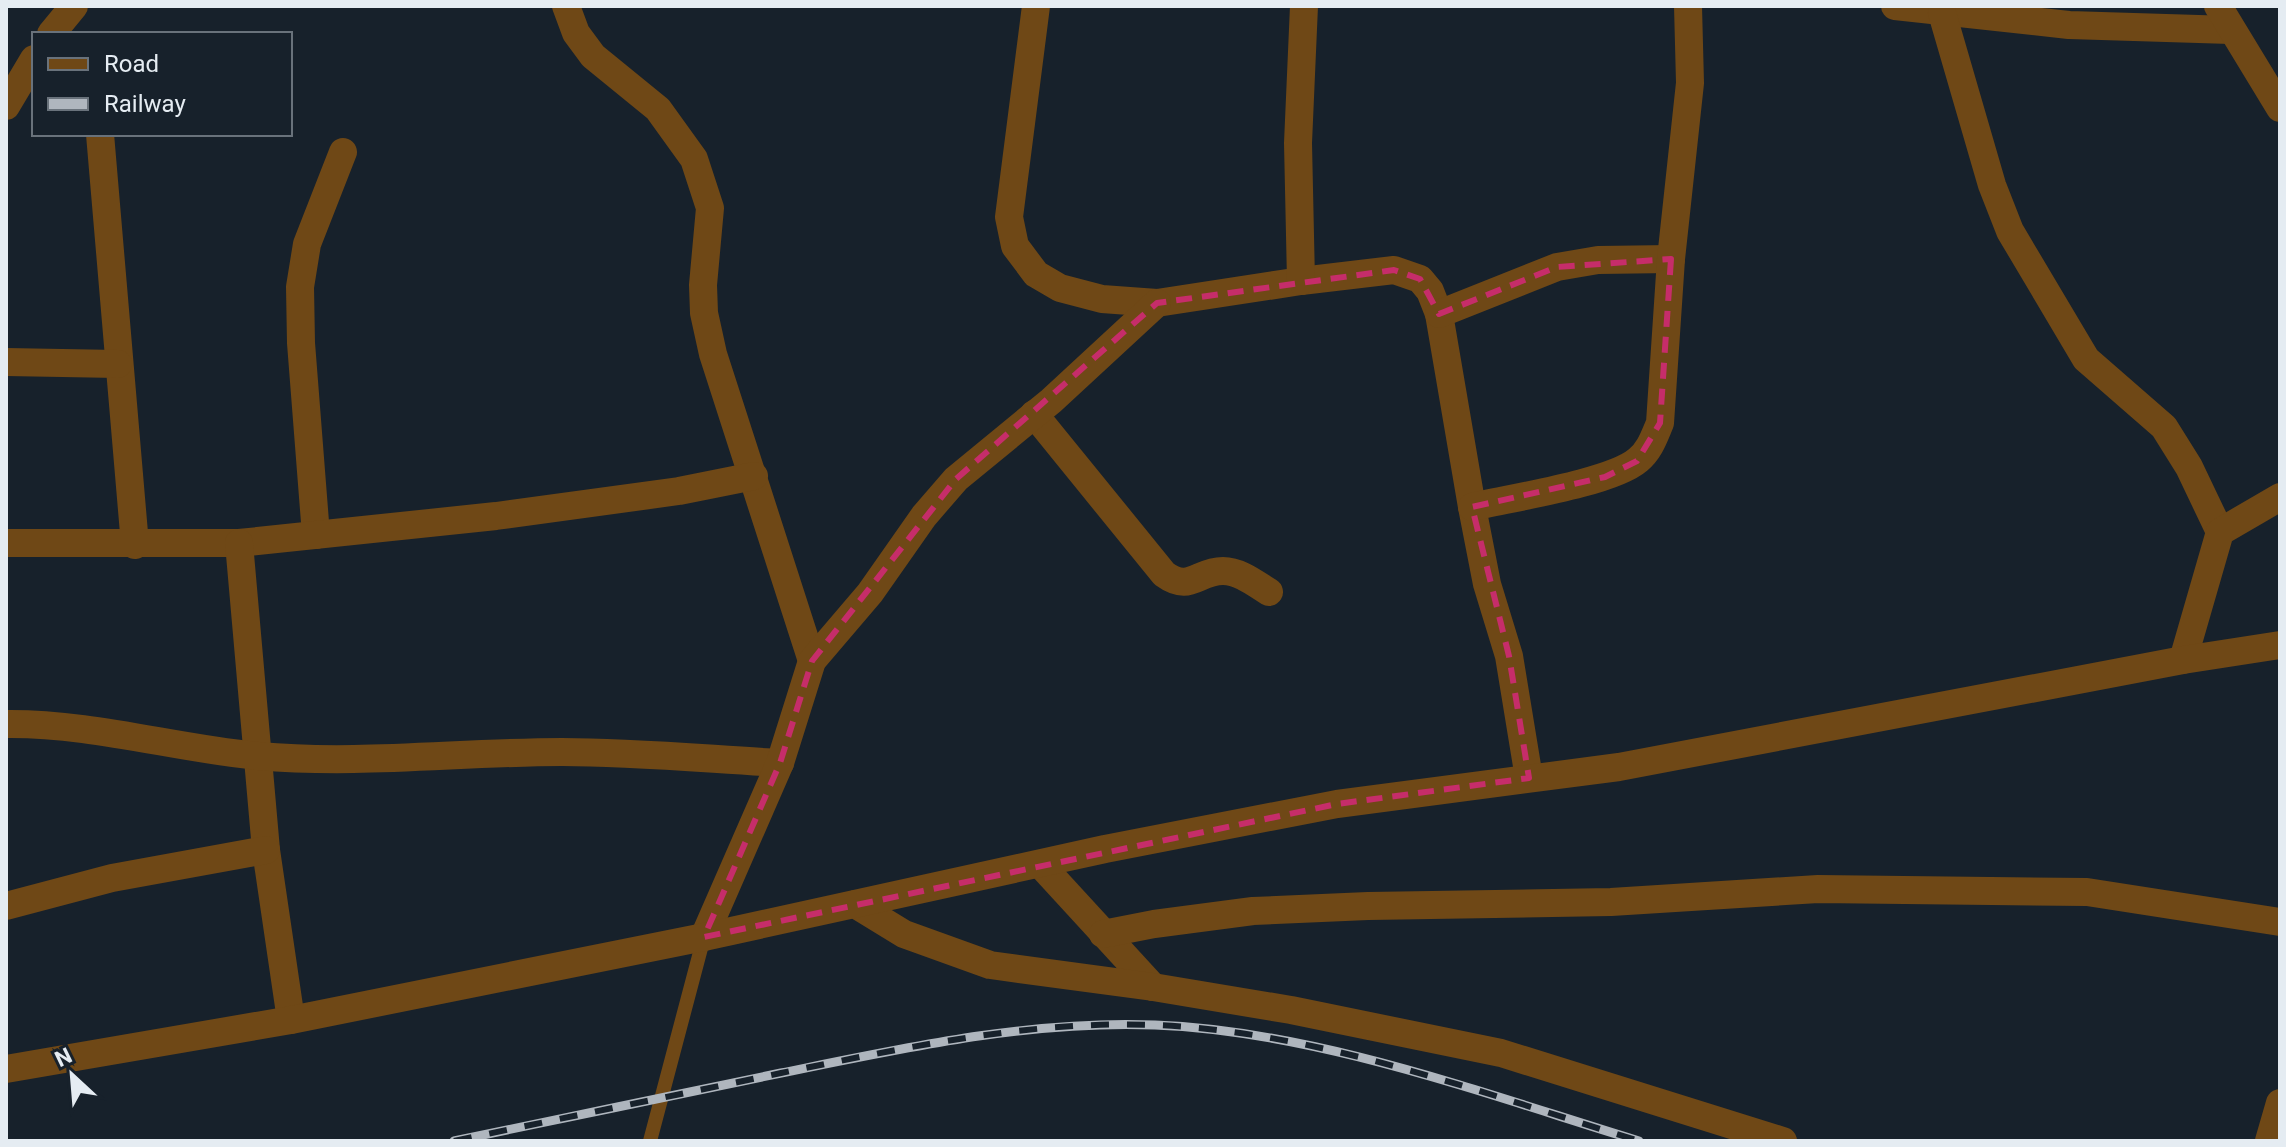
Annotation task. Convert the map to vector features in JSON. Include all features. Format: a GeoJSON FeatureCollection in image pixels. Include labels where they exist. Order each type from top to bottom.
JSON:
{"type":"FeatureCollection","features":[{"type":"Feature","properties":{"kind":"street"},"geometry":{"type":"LineString","coordinates":[[566,6],[576,33],[593,56],[658,109],[694,159],[710,208],[703,285],[704,313],[725,398],[754,476],[812,661]]}},
{"type":"Feature","properties":{"kind":"street"},"geometry":{"type":"LineString","coordinates":[[1036,6],[1009,217],[1015,246],[1036,274],[1060,288],[1102,299],[1157,303],[1394,270],[1420,279],[1430,291],[1439,314],[1487,584],[1509,656],[1529,778]]}},
{"type":"Feature","properties":{"kind":"street"},"geometry":{"type":"LineString","coordinates":[[1301,281],[1298,143],[1304,6]]}},
{"type":"Feature","properties":{"kind":"street"},"geometry":{"type":"LineString","coordinates":[[1472,507],[1605,477],[1637,461],[1652,444],[1660,423],[1671,259],[1690,83],[1688,6]]}},
{"type":"Feature","properties":{"kind":"street"},"geometry":{"type":"LineString","coordinates":[[1895,6],[2069,25],[2224,18],[2271,77],[2280,108]]}},
{"type":"Feature","properties":{"kind":"street"},"geometry":{"type":"LineString","coordinates":[[1942,13],[1992,185],[2010,231],[2086,359],[2164,427],[2189,467],[2220,532],[2183,660]]}},
{"type":"Feature","properties":{"kind":"street"},"geometry":{"type":"LineString","coordinates":[[6,106],[32,62]]}},
{"type":"Feature","properties":{"kind":"street"},"geometry":{"type":"LineString","coordinates":[[100,136],[135,545]]}},
{"type":"Feature","properties":{"kind":"street"},"geometry":{"type":"LineString","coordinates":[[316,535],[301,343],[300,287],[307,244],[343,152]]}},
{"type":"Feature","properties":{"kind":"street"},"geometry":{"type":"LineString","coordinates":[[1439,314],[1557,267],[1598,260],[1671,259]]}},
{"type":"Feature","properties":{"kind":"street"},"geometry":{"type":"LineString","coordinates":[[704,937],[780,763],[812,661],[870,593],[924,516],[956,479],[1113,346],[1157,303]]}},
{"type":"Feature","properties":{"kind":"street"},"geometry":{"type":"LineString","coordinates":[[6,362],[118,364]]}},
{"type":"Feature","properties":{"kind":"street"},"geometry":{"type":"LineString","coordinates":[[1034,414],[1164,574],[1173,581],[1186,583],[1216,572],[1235,573],[1269,592]]}},
{"type":"Feature","properties":{"kind":"street"},"geometry":{"type":"LineString","coordinates":[[6,543],[239,543],[496,516],[679,491],[754,476]]}},
{"type":"Feature","properties":{"kind":"street"},"geometry":{"type":"LineString","coordinates":[[2220,532],[2280,497]]}},
{"type":"Feature","properties":{"kind":"street"},"geometry":{"type":"LineString","coordinates":[[239,543],[266,850],[291,1020]]}},
{"type":"Feature","properties":{"kind":"street"},"geometry":{"type":"LineString","coordinates":[[6,1069],[291,1020],[704,937],[1105,849],[1337,804],[1619,767],[2183,660],[2280,645]]}},
{"type":"Feature","properties":{"kind":"street"},"geometry":{"type":"LineString","coordinates":[[6,724],[93,730],[256,756],[307,758],[564,752],[780,763]]}},
{"type":"Feature","properties":{"kind":"street"},"geometry":{"type":"LineString","coordinates":[[6,906],[112,878],[266,850]]}},
{"type":"Feature","properties":{"kind":"street"},"geometry":{"type":"LineString","coordinates":[[1041,865],[1153,987]]}},
{"type":"Feature","properties":{"kind":"street"},"geometry":{"type":"LineString","coordinates":[[1103,934],[1253,911],[1611,902],[1818,889],[2087,892],[2280,922]]}},
{"type":"Feature","properties":{"kind":"street"},"geometry":{"type":"LineString","coordinates":[[855,904],[904,934],[990,965],[1291,1010],[1501,1053],[1783,1141]]}},
{"type":"Feature","properties":{"kind":"street"},"geometry":{"type":"LineString","coordinates":[[2269,1141],[2280,1103]]}},
{"type":"Feature","properties":{"kind":"lane"},"geometry":{"type":"LineString","coordinates":[[650,1141],[704,937]]}},
{"type":"Feature","properties":{"kind":"highlighted area"},"geometry":{"type":"Polygon","coordinates":[[[1671,259],[1660,423],[1637,461],[1605,477],[1472,507],[1509,656],[1529,778],[1337,804],[704,937],[780,763],[812,661],[956,479],[1157,303],[1394,270],[1420,279],[1439,314],[1557,267],[1671,259]]]}},
{"type":"Feature","properties":{"kind":"railway"},"geometry":{"type":"LineString","coordinates":[[454,1141],[920,1046],[1014,1031],[1108,1025],[1216,1030],[1338,1052],[1461,1085],[1639,1141]]}}]}
